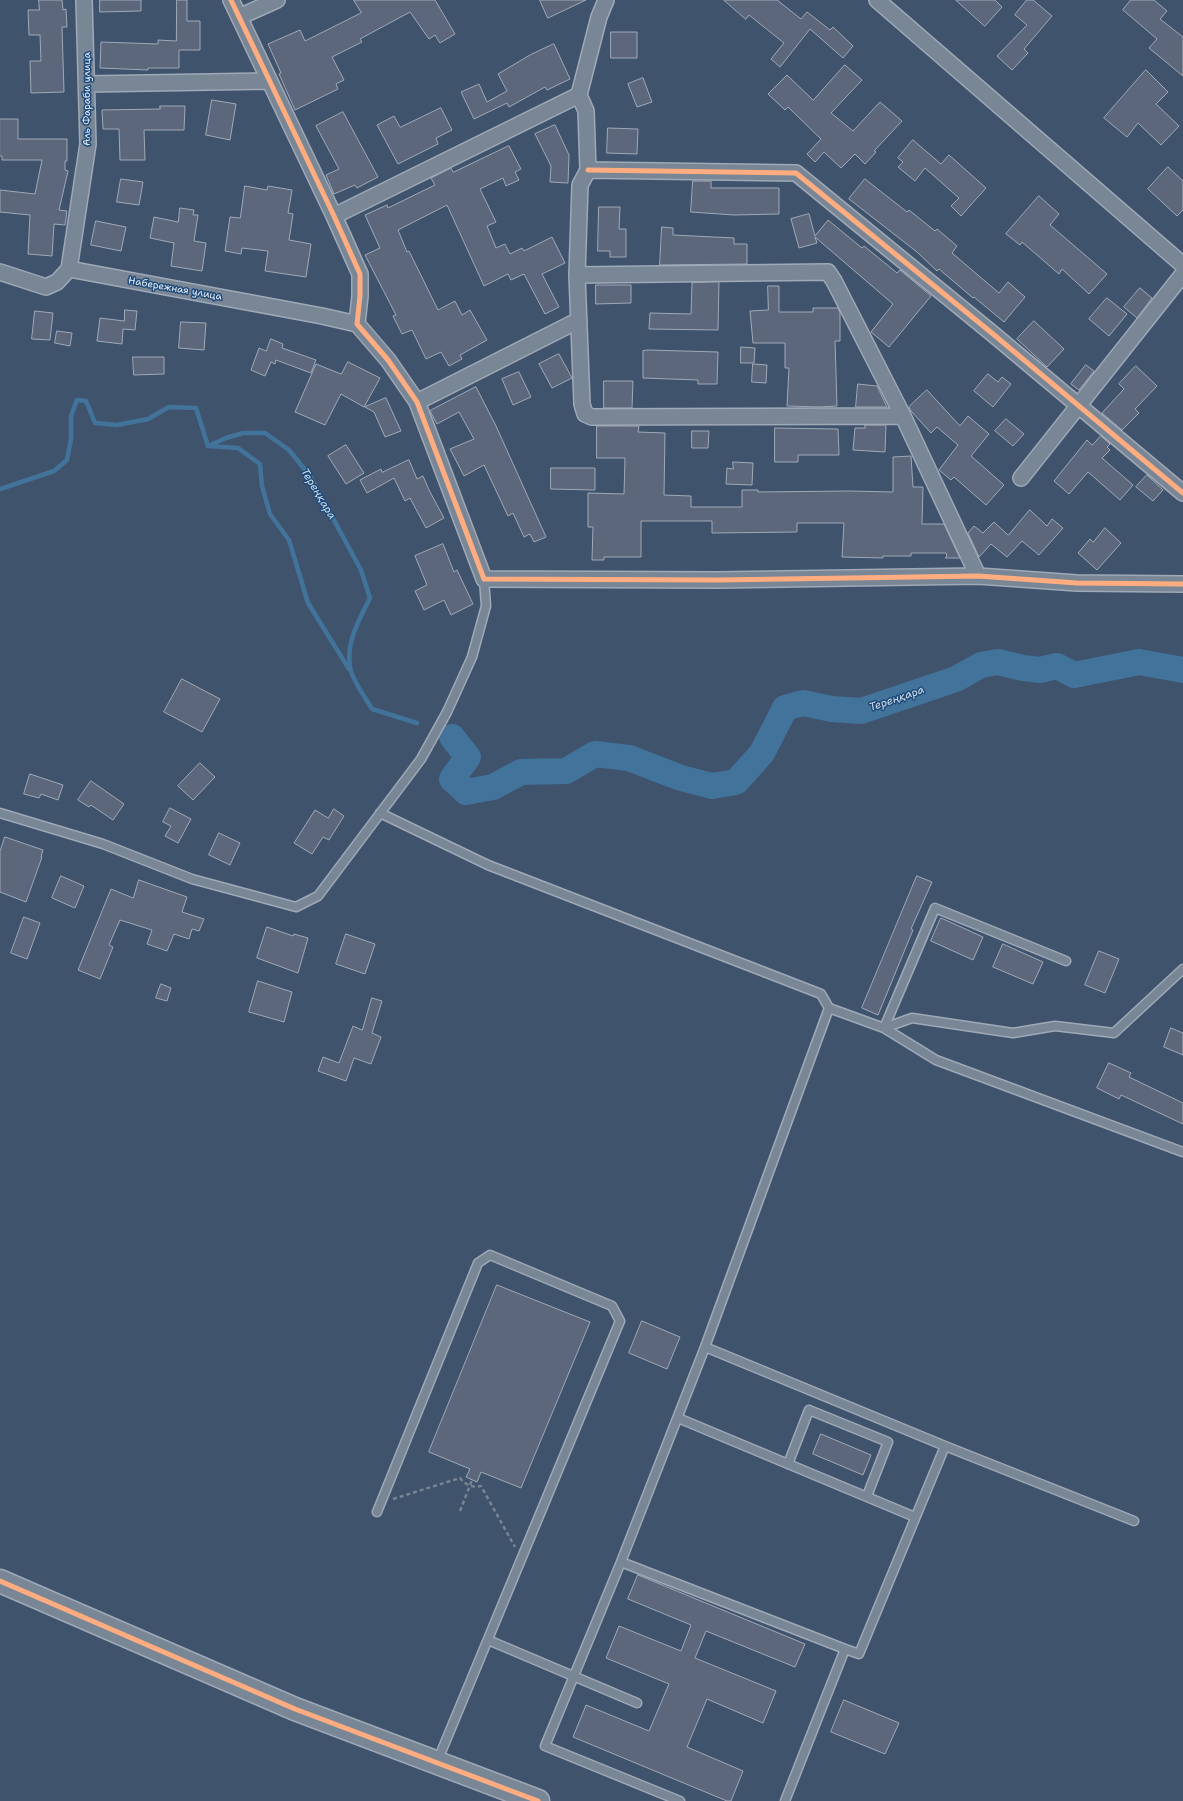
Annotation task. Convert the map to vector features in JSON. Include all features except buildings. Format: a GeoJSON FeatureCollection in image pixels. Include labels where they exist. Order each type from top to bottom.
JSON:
{"type":"FeatureCollection","features":[{"type":"Feature","properties":{"kind":"street","name":"Аль Фараби улица"},"geometry":{"type":"LineString","coordinates":[[68,269],[88,144],[88,84],[84,0]]}},
{"type":"Feature","properties":{"kind":"street"},"geometry":{"type":"LineString","coordinates":[[231,0],[360,274],[360,296],[357,324],[388,360],[417,402],[484,579],[718,580],[978,576],[1077,583],[1183,584]]}},
{"type":"Feature","properties":{"kind":"street"},"geometry":{"type":"LineString","coordinates":[[239,17],[277,0]]}},
{"type":"Feature","properties":{"kind":"street"},"geometry":{"type":"LineString","coordinates":[[606,0],[598,17],[579,95],[586,111],[588,170],[580,185],[578,275],[582,404],[585,414],[592,417],[903,416]]}},
{"type":"Feature","properties":{"kind":"street"},"geometry":{"type":"LineString","coordinates":[[877,0],[1183,264]]}},
{"type":"Feature","properties":{"kind":"street"},"geometry":{"type":"LineString","coordinates":[[88,84],[269,81]]}},
{"type":"Feature","properties":{"kind":"street"},"geometry":{"type":"LineString","coordinates":[[334,216],[579,95]]}},
{"type":"Feature","properties":{"kind":"street"},"geometry":{"type":"LineString","coordinates":[[588,170],[796,173],[1080,406],[1183,493]]}},
{"type":"Feature","properties":{"kind":"street"},"geometry":{"type":"LineString","coordinates":[[0,272],[46,287],[57,282],[68,269]]}},
{"type":"Feature","properties":{"kind":"street","name":"Набережная улица"},"geometry":{"type":"LineString","coordinates":[[68,269],[322,316],[357,324]]}},
{"type":"Feature","properties":{"kind":"street"},"geometry":{"type":"LineString","coordinates":[[578,275],[828,272],[903,416],[978,576]]}},
{"type":"Feature","properties":{"kind":"street"},"geometry":{"type":"LineString","coordinates":[[1021,478],[1080,406],[1183,274]]}},
{"type":"Feature","properties":{"kind":"street"},"geometry":{"type":"LineString","coordinates":[[417,402],[579,320]]}},
{"type":"Feature","properties":{"kind":"street"},"geometry":{"type":"LineString","coordinates":[[0,1581],[295,1709],[538,1801]]}},
{"type":"Feature","properties":{"kind":"lane"},"geometry":{"type":"LineString","coordinates":[[0,813],[103,844],[192,879],[296,907],[318,896],[421,759],[447,712],[472,657],[486,606],[484,579]]}},
{"type":"Feature","properties":{"kind":"lane"},"geometry":{"type":"LineString","coordinates":[[380,813],[488,865],[821,994],[830,1008],[884,1028],[936,1060],[1183,1152]]}},
{"type":"Feature","properties":{"kind":"lane"},"geometry":{"type":"LineString","coordinates":[[884,1028],[935,908],[1066,961]]}},
{"type":"Feature","properties":{"kind":"lane"},"geometry":{"type":"LineString","coordinates":[[884,1028],[912,1018],[1012,1033],[1055,1026],[1114,1033],[1183,969]]}},
{"type":"Feature","properties":{"kind":"lane"},"geometry":{"type":"LineString","coordinates":[[680,1801],[545,1746],[621,1562],[678,1418],[830,1008]]}},
{"type":"Feature","properties":{"kind":"lane"},"geometry":{"type":"LineString","coordinates":[[377,1512],[478,1263],[490,1255],[612,1306],[620,1322],[437,1763]]}},
{"type":"Feature","properties":{"kind":"lane"},"geometry":{"type":"LineString","coordinates":[[705,1347],[945,1446],[1134,1521]]}},
{"type":"Feature","properties":{"kind":"lane"},"geometry":{"type":"LineString","coordinates":[[788,1464],[809,1410],[888,1442],[867,1496]]}},
{"type":"Feature","properties":{"kind":"lane"},"geometry":{"type":"LineString","coordinates":[[678,1418],[915,1517]]}},
{"type":"Feature","properties":{"kind":"lane"},"geometry":{"type":"LineString","coordinates":[[621,1562],[845,1650],[859,1654],[945,1446]]}},
{"type":"Feature","properties":{"kind":"lane"},"geometry":{"type":"LineString","coordinates":[[488,1640],[637,1703]]}},
{"type":"Feature","properties":{"kind":"lane"},"geometry":{"type":"LineString","coordinates":[[785,1801],[845,1650]]}},
{"type":"Feature","properties":{"kind":"path"},"geometry":{"type":"LineString","coordinates":[[381,1503],[460,1478],[464,1484],[476,1488],[481,1486],[522,1560]]}},
{"type":"Feature","properties":{"kind":"path"},"geometry":{"type":"LineString","coordinates":[[460,1511],[472,1480]]}},
{"type":"Feature","properties":{"kind":"waterway","name":"Тереңқара"},"geometry":{"type":"LineString","coordinates":[[0,489],[54,471],[67,460],[71,439],[71,416],[77,400],[86,401],[95,423],[117,425],[148,419],[169,407],[196,408],[208,446],[226,438],[243,433],[265,433],[289,450],[310,476],[361,570],[370,598],[357,624],[349,652],[351,671],[355,680],[372,709],[417,723]]}},
{"type":"Feature","properties":{"kind":"waterway"},"geometry":{"type":"LineString","coordinates":[[210,446],[238,448],[260,464],[262,486],[270,514],[289,540],[308,603],[349,669]]}},
{"type":"Feature","properties":{"kind":"waterway","name":"Тереңқара"},"geometry":{"type":"LineString","coordinates":[[452,737],[468,757],[452,779],[466,792],[493,787],[521,772],[566,771],[595,754],[629,758],[681,778],[712,786],[736,782],[762,753],[785,708],[803,703],[832,709],[861,711],[956,679],[981,665],[998,662],[1023,668],[1040,670],[1057,666],[1074,675],[1139,662],[1183,670]]}},
{"type":"Feature","properties":{"kind":"cycle path"},"geometry":{"type":"LineString","coordinates":[[231,0],[360,274],[360,296],[357,324],[388,360],[417,402],[484,579],[718,580],[978,576],[1077,583],[1183,584]]}},
{"type":"Feature","properties":{"kind":"cycle path"},"geometry":{"type":"LineString","coordinates":[[588,170],[796,173],[993,334],[1183,493]]}},
{"type":"Feature","properties":{"kind":"cycle path"},"geometry":{"type":"LineString","coordinates":[[0,1581],[295,1709],[538,1801]]}}]}
